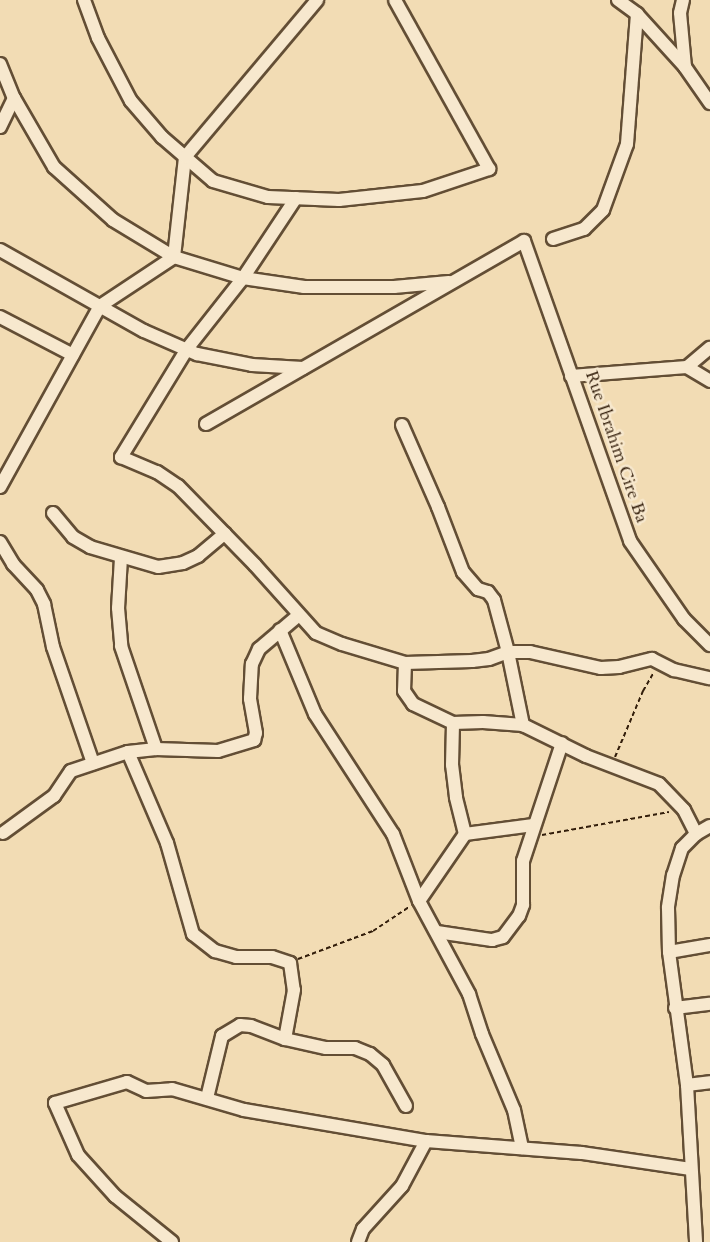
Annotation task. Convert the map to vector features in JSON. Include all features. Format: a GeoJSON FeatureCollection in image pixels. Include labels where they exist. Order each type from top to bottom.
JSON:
{"type":"FeatureCollection","features":[{"type":"Feature","properties":{"kind":"street"},"geometry":{"type":"LineString","coordinates":[[84,0],[98,38],[131,101],[162,137],[213,181],[268,197],[339,200],[423,191],[489,169],[395,0]]}},
{"type":"Feature","properties":{"kind":"street"},"geometry":{"type":"LineString","coordinates":[[174,257],[185,157],[317,0]]}},
{"type":"Feature","properties":{"kind":"street"},"geometry":{"type":"LineString","coordinates":[[618,0],[637,14],[685,67],[710,103]]}},
{"type":"Feature","properties":{"kind":"street"},"geometry":{"type":"LineString","coordinates":[[683,0],[680,13],[685,67]]}},
{"type":"Feature","properties":{"kind":"street"},"geometry":{"type":"LineString","coordinates":[[552,238],[585,229],[603,210],[627,144],[637,14]]}},
{"type":"Feature","properties":{"kind":"street"},"geometry":{"type":"LineString","coordinates":[[0,64],[14,98],[54,167],[113,220],[174,257],[243,278],[304,287],[394,287],[453,282]]}},
{"type":"Feature","properties":{"kind":"street"},"geometry":{"type":"LineString","coordinates":[[0,127],[14,98]]}},
{"type":"Feature","properties":{"kind":"street"},"geometry":{"type":"LineString","coordinates":[[296,198],[243,278],[187,350],[121,457],[157,472],[178,486],[225,533],[315,633],[405,663],[489,659],[508,652],[530,652],[601,668],[619,667],[652,659],[674,670],[710,678]]}},
{"type":"Feature","properties":{"kind":"street","name":"Rue Ibrahim Cire Ba"},"geometry":{"type":"LineString","coordinates":[[453,282],[524,241],[630,541],[684,619],[710,645]]}},
{"type":"Feature","properties":{"kind":"street"},"geometry":{"type":"LineString","coordinates":[[0,250],[144,331],[187,350],[252,365],[304,368]]}},
{"type":"Feature","properties":{"kind":"street"},"geometry":{"type":"LineString","coordinates":[[0,487],[100,306],[174,257]]}},
{"type":"Feature","properties":{"kind":"street"},"geometry":{"type":"LineString","coordinates":[[206,424],[453,282]]}},
{"type":"Feature","properties":{"kind":"street"},"geometry":{"type":"LineString","coordinates":[[0,317],[73,355]]}},
{"type":"Feature","properties":{"kind":"street"},"geometry":{"type":"LineString","coordinates":[[571,376],[687,367],[710,348]]}},
{"type":"Feature","properties":{"kind":"street"},"geometry":{"type":"LineString","coordinates":[[687,367],[710,381]]}},
{"type":"Feature","properties":{"kind":"street"},"geometry":{"type":"LineString","coordinates":[[402,425],[438,507],[463,572],[478,589],[488,592],[494,600],[508,652],[523,725]]}},
{"type":"Feature","properties":{"kind":"street"},"geometry":{"type":"LineString","coordinates":[[53,513],[73,537],[90,547],[121,558],[158,567],[183,563],[198,556],[225,533]]}},
{"type":"Feature","properties":{"kind":"street"},"geometry":{"type":"LineString","coordinates":[[0,542],[13,564],[37,590],[44,604],[53,647],[93,763]]}},
{"type":"Feature","properties":{"kind":"street"},"geometry":{"type":"LineString","coordinates":[[121,558],[118,608],[121,646],[156,749]]}},
{"type":"Feature","properties":{"kind":"street"},"geometry":{"type":"LineString","coordinates":[[3,833],[54,796],[71,771],[128,752],[156,749],[218,751],[254,740],[256,733],[250,699],[252,664],[259,649],[299,615]]}},
{"type":"Feature","properties":{"kind":"street"},"geometry":{"type":"LineString","coordinates":[[280,630],[315,714],[393,834],[419,900],[469,994],[482,1034],[514,1110],[522,1148]]}},
{"type":"Feature","properties":{"kind":"street"},"geometry":{"type":"LineString","coordinates":[[405,663],[403,680],[407,697],[413,704],[453,723],[483,722],[523,725],[612,766],[659,784],[684,810],[696,834]]}},
{"type":"Feature","properties":{"kind":"street"},"geometry":{"type":"LineString","coordinates":[[453,723],[452,765],[456,797],[465,834]]}},
{"type":"Feature","properties":{"kind":"street"},"geometry":{"type":"LineString","coordinates":[[437,932],[492,940],[503,938],[519,916],[523,905],[523,861],[533,825],[562,743]]}},
{"type":"Feature","properties":{"kind":"street"},"geometry":{"type":"LineString","coordinates":[[128,752],[167,843],[193,934],[215,951],[236,957],[272,957],[290,963],[294,990],[285,1039]]}},
{"type":"Feature","properties":{"kind":"street"},"geometry":{"type":"LineString","coordinates":[[419,900],[465,834],[533,825]]}},
{"type":"Feature","properties":{"kind":"street"},"geometry":{"type":"LineString","coordinates":[[696,1242],[690,1169],[687,1085],[682,1040],[675,1008],[669,952],[668,908],[673,875],[682,848],[696,834],[710,826]]}},
{"type":"Feature","properties":{"kind":"street"},"geometry":{"type":"LineString","coordinates":[[669,952],[710,945]]}},
{"type":"Feature","properties":{"kind":"street"},"geometry":{"type":"LineString","coordinates":[[675,1008],[710,1004]]}},
{"type":"Feature","properties":{"kind":"street"},"geometry":{"type":"LineString","coordinates":[[207,1098],[222,1036],[240,1025],[251,1026],[285,1039],[326,1047],[355,1048],[370,1054],[383,1065],[406,1106]]}},
{"type":"Feature","properties":{"kind":"street"},"geometry":{"type":"LineString","coordinates":[[172,1242],[115,1196],[78,1155],[56,1103],[127,1082],[146,1091],[172,1089],[244,1110],[426,1141],[582,1153],[690,1169]]}},
{"type":"Feature","properties":{"kind":"street"},"geometry":{"type":"LineString","coordinates":[[687,1085],[710,1082]]}},
{"type":"Feature","properties":{"kind":"street"},"geometry":{"type":"LineString","coordinates":[[358,1242],[363,1230],[402,1186],[426,1141]]}},
{"type":"Feature","properties":{"kind":"path"},"geometry":{"type":"LineString","coordinates":[[612,766],[643,691],[660,662]]}},
{"type":"Feature","properties":{"kind":"path"},"geometry":{"type":"LineString","coordinates":[[529,838],[578,826],[684,810]]}},
{"type":"Feature","properties":{"kind":"path"},"geometry":{"type":"LineString","coordinates":[[290,963],[373,931],[419,900]]}}]}
